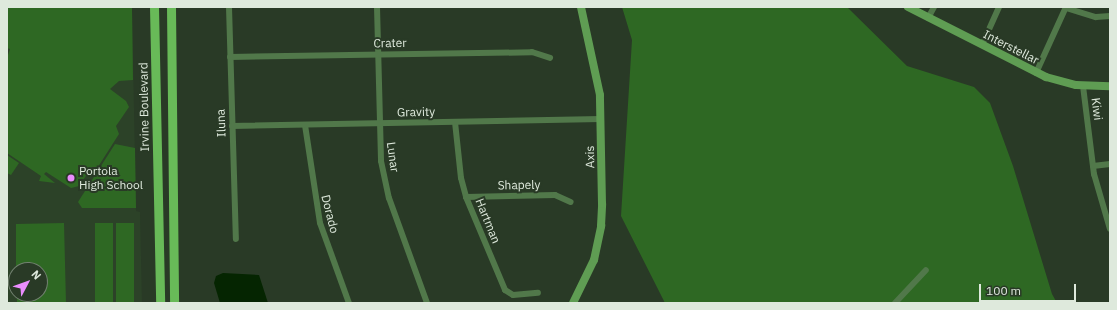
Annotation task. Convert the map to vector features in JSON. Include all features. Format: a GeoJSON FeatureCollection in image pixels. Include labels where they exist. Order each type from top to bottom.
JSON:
{"type":"FeatureCollection","features":[{"type":"Feature","properties":{"kind":"main road","name":"Irvine Boulevard"},"geometry":{"type":"LineString","coordinates":[[154,7],[160,303]]}},
{"type":"Feature","properties":{"kind":"main road"},"geometry":{"type":"LineString","coordinates":[[171,7],[174,303]]}},
{"type":"Feature","properties":{"kind":"street","name":"Iluna"},"geometry":{"type":"LineString","coordinates":[[229,7],[236,239]]}},
{"type":"Feature","properties":{"kind":"street","name":"Lunar"},"geometry":{"type":"LineString","coordinates":[[377,7],[378,124],[381,161],[389,198],[427,303]]}},
{"type":"Feature","properties":{"kind":"street","name":"Axis"},"geometry":{"type":"LineString","coordinates":[[573,303],[594,260],[601,226],[601,119],[598,78],[581,7]]}},
{"type":"Feature","properties":{"kind":"street","name":"Interstellar"},"geometry":{"type":"LineString","coordinates":[[908,7],[1036,73],[1056,80],[1082,86],[1110,86]]}},
{"type":"Feature","properties":{"kind":"street"},"geometry":{"type":"LineString","coordinates":[[928,18],[934,7]]}},
{"type":"Feature","properties":{"kind":"street"},"geometry":{"type":"LineString","coordinates":[[982,45],[999,7]]}},
{"type":"Feature","properties":{"kind":"street"},"geometry":{"type":"LineString","coordinates":[[1036,73],[1066,8],[1096,17],[1110,16]]}},
{"type":"Feature","properties":{"kind":"street","name":"Crater"},"geometry":{"type":"LineString","coordinates":[[230,57],[532,52],[550,58]]}},
{"type":"Feature","properties":{"kind":"street","name":"Kiwi"},"geometry":{"type":"LineString","coordinates":[[1082,86],[1093,166],[1110,229]]}},
{"type":"Feature","properties":{"kind":"street","name":"Gravity"},"geometry":{"type":"LineString","coordinates":[[232,126],[601,119]]}},
{"type":"Feature","properties":{"kind":"street","name":"Hartman"},"geometry":{"type":"LineString","coordinates":[[455,122],[461,178],[466,197],[505,290],[514,295],[538,292]]}},
{"type":"Feature","properties":{"kind":"street","name":"Dorado"},"geometry":{"type":"LineString","coordinates":[[305,125],[320,223],[349,303]]}},
{"type":"Feature","properties":{"kind":"street"},"geometry":{"type":"LineString","coordinates":[[1093,166],[1110,164]]}},
{"type":"Feature","properties":{"kind":"street","name":"Shapely"},"geometry":{"type":"LineString","coordinates":[[466,197],[555,195],[571,202]]}},
{"type":"Feature","properties":{"kind":"street"},"geometry":{"type":"LineString","coordinates":[[895,303],[926,270]]}},
{"type":"Feature","properties":{"kind":"shaded area","name":"Portola High School"},"geometry":{"type":"Polygon","coordinates":[[[7,7],[132,7],[136,211],[140,212],[142,303],[7,303],[7,7]]]}},
{"type":"Feature","properties":{"kind":"shaded area"},"geometry":{"type":"Polygon","coordinates":[[[223,273],[259,275],[268,303],[220,303],[214,283],[216,276],[223,273]]]}},
{"type":"Feature","properties":{"kind":"green space"},"geometry":{"type":"Polygon","coordinates":[[[7,7],[132,7],[133,80],[119,81],[110,89],[126,101],[129,107],[116,126],[119,134],[96,170],[92,167],[79,186],[71,188],[46,172],[44,174],[55,183],[39,181],[41,176],[7,153],[7,58],[10,49],[7,48],[7,7]]]}},
{"type":"Feature","properties":{"kind":"green space"},"geometry":{"type":"Polygon","coordinates":[[[622,7],[847,7],[907,66],[974,87],[990,103],[1013,166],[1052,294],[1057,303],[665,303],[621,216],[632,40],[622,7]]]}},
{"type":"Feature","properties":{"kind":"green space"},"geometry":{"type":"Polygon","coordinates":[[[115,144],[135,148],[136,208],[82,208],[78,202],[115,144]]]}},
{"type":"Feature","properties":{"kind":"green space"},"geometry":{"type":"Polygon","coordinates":[[[7,155],[19,163],[11,175],[7,173],[7,155]]]}},
{"type":"Feature","properties":{"kind":"green space"},"geometry":{"type":"Polygon","coordinates":[[[64,223],[66,303],[17,303],[48,302],[48,262],[16,262],[16,224],[64,223]]]}},
{"type":"Feature","properties":{"kind":"green space"},"geometry":{"type":"Polygon","coordinates":[[[95,223],[113,223],[113,303],[95,303],[95,223]]]}},
{"type":"Feature","properties":{"kind":"green space"},"geometry":{"type":"Polygon","coordinates":[[[116,223],[134,223],[134,303],[116,303],[116,223]]]}},
{"type":"Feature","properties":{"kind":"place","name":"Portola High School"},"geometry":{"type":"Point","coordinates":[71,178]}}]}
